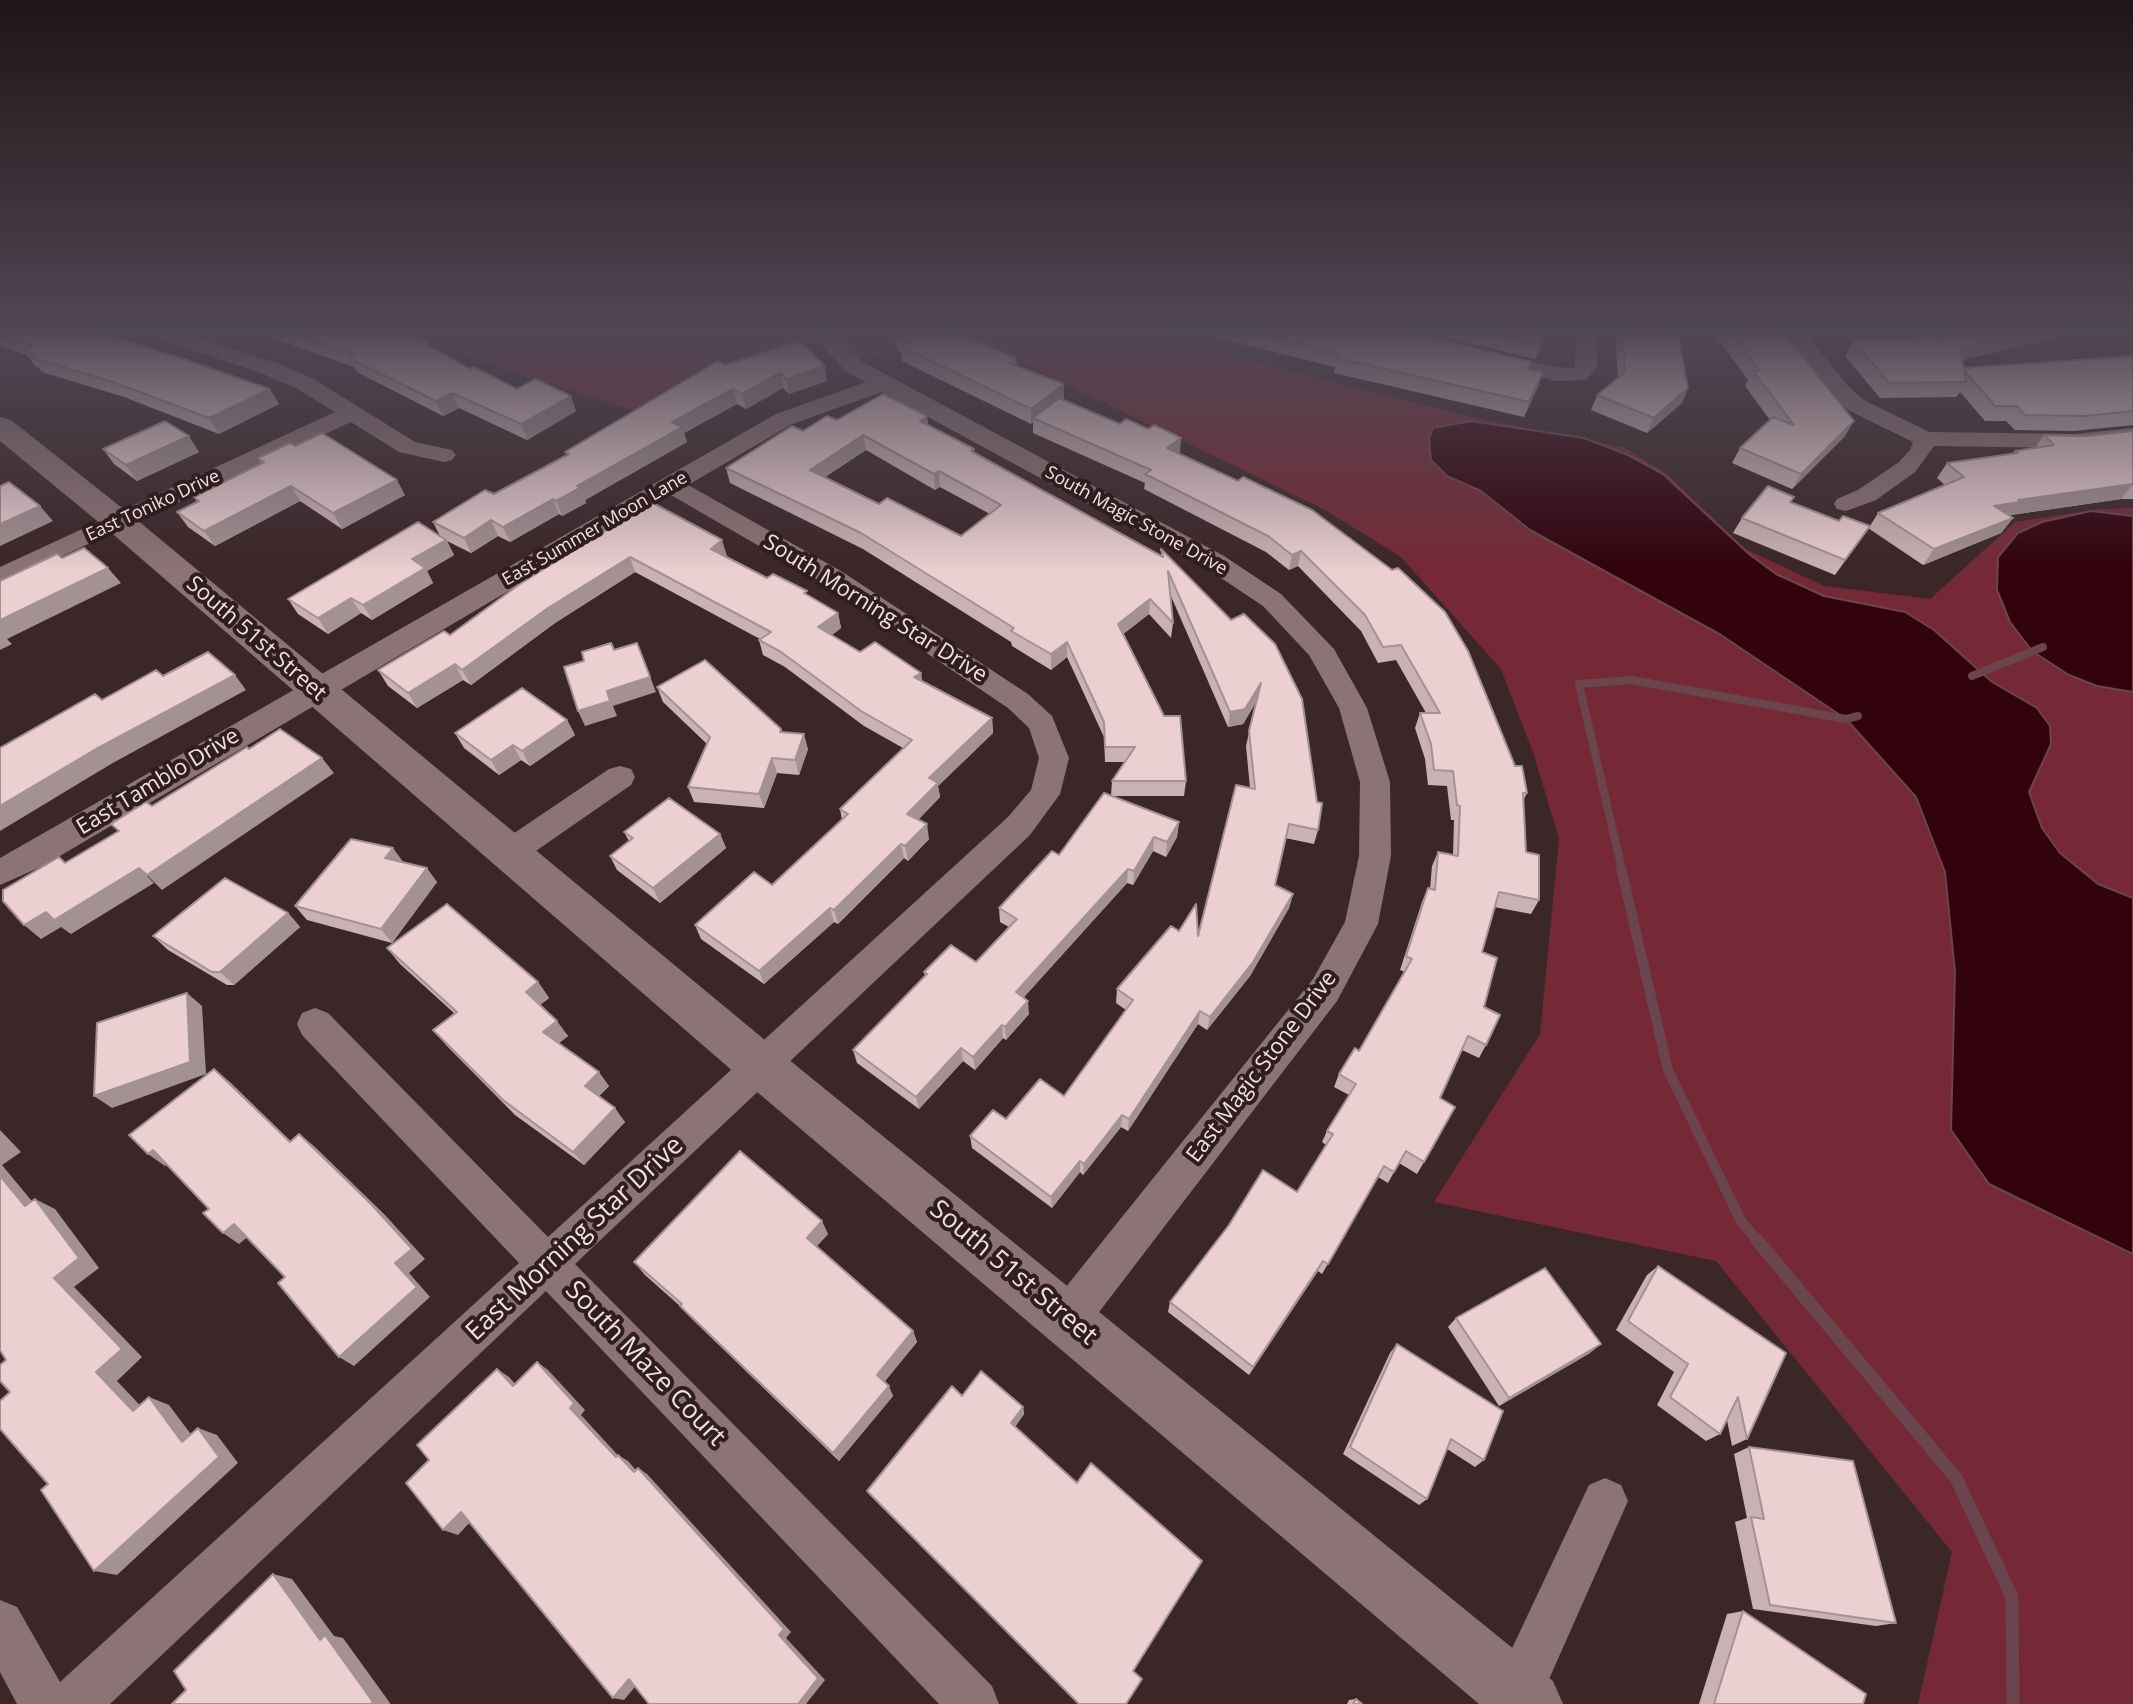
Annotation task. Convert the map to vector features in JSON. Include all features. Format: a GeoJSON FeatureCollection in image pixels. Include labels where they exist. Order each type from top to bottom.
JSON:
{"type":"FeatureCollection","features":[{"type":"Feature","properties":{"kind":"street"},"geometry":{"type":"LineString","coordinates":[[346,412],[407,447],[444,455]]}},
{"type":"Feature","properties":{"kind":"street","name":"East Summer Moon Lane"},"geometry":{"type":"LineString","coordinates":[[315,690],[784,419],[802,412]]}},
{"type":"Feature","properties":{"kind":"street","name":"South Magic Stone Drive"},"geometry":{"type":"LineString","coordinates":[[935,412],[1215,562],[1272,600],[1320,649],[1353,708],[1375,782]]}},
{"type":"Feature","properties":{"kind":"street"},"geometry":{"type":"LineString","coordinates":[[1866,412],[1925,439],[2074,441],[2133,435]]}},
{"type":"Feature","properties":{"kind":"street","name":"East Toniko Drive"},"geometry":{"type":"LineString","coordinates":[[0,577],[350,414]]}},
{"type":"Feature","properties":{"kind":"street","name":"South 51st Street"},"geometry":{"type":"LineString","coordinates":[[0,426],[119,522],[760,1065],[1524,1699],[1605,1501]]}},
{"type":"Feature","properties":{"kind":"street"},"geometry":{"type":"LineString","coordinates":[[1846,504],[1867,495],[1907,467],[1921,452],[1925,439]]}},
{"type":"Feature","properties":{"kind":"street","name":"South Morning Star Drive"},"geometry":{"type":"LineString","coordinates":[[671,485],[832,577],[1018,701],[1042,723],[1054,758]]}},
{"type":"Feature","properties":{"kind":"street","name":"East Tamblo Drive"},"geometry":{"type":"LineString","coordinates":[[0,872],[32,857],[315,690]]}},
{"type":"Feature","properties":{"kind":"street","name":"East Morning Star Drive"},"geometry":{"type":"LineString","coordinates":[[73,1704],[1019,826],[1045,794],[1054,758]]}},
{"type":"Feature","properties":{"kind":"street"},"geometry":{"type":"LineString","coordinates":[[509,853],[620,777]]}},
{"type":"Feature","properties":{"kind":"street","name":"East Magic Stone Drive"},"geometry":{"type":"LineString","coordinates":[[1068,1318],[1325,990],[1361,924],[1375,856],[1375,782]]}},
{"type":"Feature","properties":{"kind":"street","name":"South Maze Court"},"geometry":{"type":"LineString","coordinates":[[315,1024],[974,1704]]}},
{"type":"Feature","properties":{"kind":"street"},"geometry":{"type":"LineString","coordinates":[[0,1624],[45,1704]]}},
{"type":"Feature","properties":{"kind":"shaded area"},"geometry":{"type":"Polygon","coordinates":[[[1123,412],[1450,412],[1625,448],[1667,474],[1745,549],[1824,586],[1930,599],[2015,522],[2099,509],[2133,508],[2133,1704],[1918,1704],[1952,1552],[1716,1261],[1434,1202],[1540,1034],[1559,839],[1534,755],[1501,669],[1400,556],[1325,510],[1123,412]]]}},
{"type":"Feature","properties":{"kind":"shaded area"},"geometry":{"type":"Polygon","coordinates":[[[1471,421],[1584,438],[1628,455],[1663,474],[1749,554],[1776,574],[1824,596],[1905,612],[1934,630],[1992,682],[2037,708],[2050,726],[2051,744],[2029,792],[2042,828],[2060,853],[2098,884],[2133,898],[2133,1254],[1989,1184],[1951,1130],[1955,972],[1945,872],[1916,797],[1846,719],[1721,635],[1530,530],[1481,491],[1447,476],[1431,460],[1429,438],[1433,428],[1471,421]]]}},
{"type":"Feature","properties":{"kind":"shaded area"},"geometry":{"type":"Polygon","coordinates":[[[2091,511],[2133,516],[2133,692],[2097,686],[2069,675],[2032,651],[2010,622],[1997,590],[1998,557],[2018,533],[2042,522],[2091,511]]]}},
{"type":"Feature","properties":{"kind":"building"},"geometry":{"type":"Polygon","coordinates":[[[192,412],[223,412],[209,418],[192,412]]]}},
{"type":"Feature","properties":{"kind":"building"},"geometry":{"type":"Polygon","coordinates":[[[493,412],[543,412],[521,424],[493,412]]]}},
{"type":"Feature","properties":{"kind":"building"},"geometry":{"type":"Polygon","coordinates":[[[633,412],[691,412],[672,422],[682,427],[577,486],[580,488],[503,527],[491,520],[464,538],[433,522],[485,490],[494,494],[569,454],[565,452],[633,412]]]}},
{"type":"Feature","properties":{"kind":"building"},"geometry":{"type":"Polygon","coordinates":[[[852,412],[918,412],[927,416],[920,421],[974,449],[971,451],[1163,557],[1161,549],[1231,620],[1244,614],[1275,644],[1302,699],[1317,802],[1322,803],[1318,830],[1289,824],[1275,885],[1293,894],[1253,962],[1210,1017],[1200,1011],[1129,1119],[1122,1115],[1084,1164],[1080,1161],[1051,1197],[970,1136],[993,1110],[1006,1119],[1040,1079],[1064,1096],[1133,1000],[1117,989],[1171,926],[1179,931],[1196,904],[1198,936],[1236,785],[1255,789],[1249,731],[1261,683],[1245,709],[1230,712],[1168,571],[1173,623],[1150,599],[1118,624],[1164,716],[1180,716],[1186,781],[1112,781],[1135,747],[1105,747],[1104,722],[1067,642],[1051,654],[861,533],[726,468],[792,426],[803,431],[827,416],[837,420],[852,412]],[[863,435],[810,470],[879,504],[887,498],[961,536],[1001,505],[939,471],[934,474],[863,435]]]}},
{"type":"Feature","properties":{"kind":"building"},"geometry":{"type":"Polygon","coordinates":[[[1041,412],[1091,412],[1120,424],[1126,419],[1148,429],[1154,425],[1181,438],[1167,448],[1238,481],[1243,477],[1312,510],[1392,570],[1398,568],[1445,612],[1468,651],[1515,766],[1522,766],[1527,793],[1523,793],[1526,852],[1539,855],[1539,900],[1499,892],[1482,952],[1497,958],[1484,1007],[1500,1015],[1486,1045],[1468,1036],[1440,1098],[1455,1107],[1424,1162],[1406,1151],[1394,1172],[1384,1166],[1328,1264],[1323,1261],[1253,1367],[1170,1302],[1229,1225],[1263,1170],[1297,1192],[1333,1134],[1327,1131],[1356,1084],[1339,1074],[1355,1048],[1359,1051],[1412,959],[1406,956],[1428,888],[1435,890],[1438,852],[1458,856],[1460,806],[1457,805],[1453,771],[1434,770],[1431,744],[1420,713],[1440,713],[1401,645],[1383,647],[1365,615],[1301,551],[1292,555],[1268,536],[1145,474],[1151,470],[1033,418],[1041,412]]]}},
{"type":"Feature","properties":{"kind":"building"},"geometry":{"type":"Polygon","coordinates":[[[1638,412],[1661,412],[1654,418],[1638,412]]]}},
{"type":"Feature","properties":{"kind":"building"},"geometry":{"type":"Polygon","coordinates":[[[1784,412],[1846,412],[1854,421],[1801,474],[1740,448],[1773,417],[1794,425],[1784,412]]]}},
{"type":"Feature","properties":{"kind":"building"},"geometry":{"type":"Polygon","coordinates":[[[2022,412],[2128,412],[2085,416],[2025,415],[2022,412]]]}},
{"type":"Feature","properties":{"kind":"building"},"geometry":{"type":"Polygon","coordinates":[[[165,421],[189,436],[126,465],[103,449],[165,421]]]}},
{"type":"Feature","properties":{"kind":"building"},"geometry":{"type":"Polygon","coordinates":[[[2133,431],[2133,484],[1994,506],[2013,518],[1934,549],[1878,513],[1964,477],[1947,463],[2054,445],[2044,435],[2086,436],[2133,431]]]}},
{"type":"Feature","properties":{"kind":"building"},"geometry":{"type":"Polygon","coordinates":[[[322,433],[397,480],[333,513],[291,486],[204,531],[177,512],[199,501],[194,497],[264,462],[258,458],[322,433]]]}},
{"type":"Feature","properties":{"kind":"building"},"geometry":{"type":"Polygon","coordinates":[[[9,482],[40,506],[0,524],[0,486],[9,482]]]}},
{"type":"Feature","properties":{"kind":"building"},"geometry":{"type":"Polygon","coordinates":[[[1768,486],[1794,497],[1790,502],[1839,521],[1843,516],[1870,526],[1845,560],[1742,518],[1768,486]]]}},
{"type":"Feature","properties":{"kind":"building"},"geometry":{"type":"Polygon","coordinates":[[[651,502],[722,540],[711,549],[767,578],[773,574],[807,591],[804,593],[838,613],[818,627],[860,652],[875,642],[921,673],[914,677],[992,718],[929,778],[938,783],[907,814],[927,824],[905,846],[901,844],[834,910],[830,908],[759,971],[695,925],[754,872],[772,885],[848,814],[840,809],[912,740],[861,711],[781,652],[759,640],[771,632],[630,557],[548,608],[462,670],[455,664],[408,693],[378,670],[444,631],[450,635],[520,584],[651,502]]]}},
{"type":"Feature","properties":{"kind":"building"},"geometry":{"type":"Polygon","coordinates":[[[418,522],[446,540],[412,559],[425,568],[363,605],[351,598],[318,618],[288,599],[418,522]]]}},
{"type":"Feature","properties":{"kind":"building"},"geometry":{"type":"Polygon","coordinates":[[[84,548],[108,568],[0,620],[0,581],[57,554],[62,558],[84,548]]]}},
{"type":"Feature","properties":{"kind":"building"},"geometry":{"type":"Polygon","coordinates":[[[611,643],[614,650],[637,643],[650,677],[607,691],[610,701],[578,711],[564,667],[584,661],[582,652],[611,643]]]}},
{"type":"Feature","properties":{"kind":"building"},"geometry":{"type":"Polygon","coordinates":[[[208,652],[235,675],[96,749],[0,806],[0,748],[95,694],[102,700],[156,670],[163,676],[208,652]]]}},
{"type":"Feature","properties":{"kind":"building"},"geometry":{"type":"Polygon","coordinates":[[[705,660],[781,729],[780,732],[804,734],[795,760],[772,758],[759,794],[688,787],[710,737],[657,687],[705,660]]]}},
{"type":"Feature","properties":{"kind":"building"},"geometry":{"type":"Polygon","coordinates":[[[522,688],[567,720],[522,751],[513,745],[491,760],[455,733],[522,688]]]}},
{"type":"Feature","properties":{"kind":"building"},"geometry":{"type":"Polygon","coordinates":[[[280,729],[322,758],[147,875],[139,868],[54,920],[46,912],[24,925],[3,901],[3,890],[59,857],[65,863],[119,831],[111,824],[146,802],[152,806],[280,729]]]}},
{"type":"Feature","properties":{"kind":"building"},"geometry":{"type":"Polygon","coordinates":[[[1104,793],[1179,822],[1167,842],[1154,837],[1134,871],[1128,869],[1016,992],[1028,1001],[1005,1027],[1002,1025],[973,1057],[961,1048],[916,1097],[853,1050],[951,945],[976,962],[1017,919],[999,908],[1052,851],[1059,855],[1104,793]]]}},
{"type":"Feature","properties":{"kind":"building"},"geometry":{"type":"Polygon","coordinates":[[[669,798],[720,834],[653,888],[610,856],[633,838],[624,832],[669,798]]]}},
{"type":"Feature","properties":{"kind":"building"},"geometry":{"type":"Polygon","coordinates":[[[351,839],[393,848],[385,858],[427,868],[381,929],[295,906],[351,839]]]}},
{"type":"Feature","properties":{"kind":"building"},"geometry":{"type":"Polygon","coordinates":[[[225,878],[288,913],[220,972],[212,972],[153,936],[225,878]]]}},
{"type":"Feature","properties":{"kind":"building"},"geometry":{"type":"Polygon","coordinates":[[[447,904],[538,982],[526,992],[557,1021],[543,1032],[599,1072],[585,1086],[615,1108],[573,1152],[503,1100],[433,1030],[457,1012],[387,948],[447,904]]]}},
{"type":"Feature","properties":{"kind":"building"},"geometry":{"type":"Polygon","coordinates":[[[187,993],[190,1062],[94,1096],[97,1023],[187,993]]]}},
{"type":"Feature","properties":{"kind":"building"},"geometry":{"type":"Polygon","coordinates":[[[214,1069],[290,1142],[299,1134],[412,1249],[395,1263],[417,1287],[339,1357],[278,1283],[285,1277],[234,1224],[223,1233],[203,1213],[209,1209],[153,1150],[148,1154],[129,1135],[214,1069]]]}},
{"type":"Feature","properties":{"kind":"building"},"geometry":{"type":"Polygon","coordinates":[[[740,1151],[822,1221],[807,1238],[913,1331],[877,1375],[889,1386],[833,1453],[680,1306],[682,1304],[634,1262],[740,1151]]]}},
{"type":"Feature","properties":{"kind":"building"},"geometry":{"type":"Polygon","coordinates":[[[0,1176],[25,1206],[35,1199],[79,1258],[54,1278],[122,1349],[96,1372],[133,1411],[149,1397],[182,1442],[198,1428],[219,1457],[94,1571],[41,1490],[48,1484],[0,1429],[0,1401],[10,1392],[0,1381],[0,1365],[6,1360],[0,1350],[0,1176]]]}},
{"type":"Feature","properties":{"kind":"building"},"geometry":{"type":"Polygon","coordinates":[[[1658,1266],[1786,1353],[1747,1439],[1738,1397],[1720,1434],[1670,1397],[1688,1364],[1628,1321],[1658,1266]]]}},
{"type":"Feature","properties":{"kind":"building"},"geometry":{"type":"Polygon","coordinates":[[[1545,1268],[1601,1344],[1509,1398],[1456,1318],[1545,1268]]]}},
{"type":"Feature","properties":{"kind":"building"},"geometry":{"type":"Polygon","coordinates":[[[1397,1344],[1503,1411],[1484,1460],[1451,1439],[1427,1499],[1350,1447],[1397,1344]]]}},
{"type":"Feature","properties":{"kind":"building"},"geometry":{"type":"Polygon","coordinates":[[[537,1362],[574,1403],[570,1408],[616,1457],[618,1455],[634,1472],[638,1468],[784,1629],[779,1635],[818,1678],[798,1704],[649,1704],[629,1679],[613,1698],[461,1512],[443,1530],[406,1483],[429,1460],[417,1445],[497,1369],[513,1386],[537,1362]]]}},
{"type":"Feature","properties":{"kind":"building"},"geometry":{"type":"Polygon","coordinates":[[[981,1371],[1023,1407],[1011,1423],[1077,1483],[1091,1463],[1202,1561],[1133,1671],[1142,1679],[1126,1704],[1079,1704],[867,1491],[952,1386],[962,1396],[981,1371]]]}},
{"type":"Feature","properties":{"kind":"building"},"geometry":{"type":"Polygon","coordinates":[[[1749,1447],[1853,1461],[1896,1623],[1770,1605],[1751,1517],[1764,1519],[1749,1447]]]}},
{"type":"Feature","properties":{"kind":"building"},"geometry":{"type":"Polygon","coordinates":[[[273,1574],[320,1640],[325,1635],[373,1702],[172,1704],[186,1690],[174,1671],[273,1574]]]}},
{"type":"Feature","properties":{"kind":"building"},"geometry":{"type":"Polygon","coordinates":[[[1743,1611],[1866,1694],[1863,1704],[1714,1704],[1743,1611]]]}},
{"type":"Feature","properties":{"kind":"waterway"},"geometry":{"type":"LineString","coordinates":[[1972,676],[2043,647]]}},
{"type":"Feature","properties":{"kind":"waterway"},"geometry":{"type":"LineString","coordinates":[[1622,870],[1579,684],[1632,680],[1846,719],[1858,716]]}},
{"type":"Feature","properties":{"kind":"waterway"},"geometry":{"type":"LineString","coordinates":[[1621,868],[1668,1070],[1741,1221],[1758,1241]]}},
{"type":"Feature","properties":{"kind":"waterway"},"geometry":{"type":"LineString","coordinates":[[1756,1239],[1956,1478],[2012,1597],[2013,1704]]}}]}
